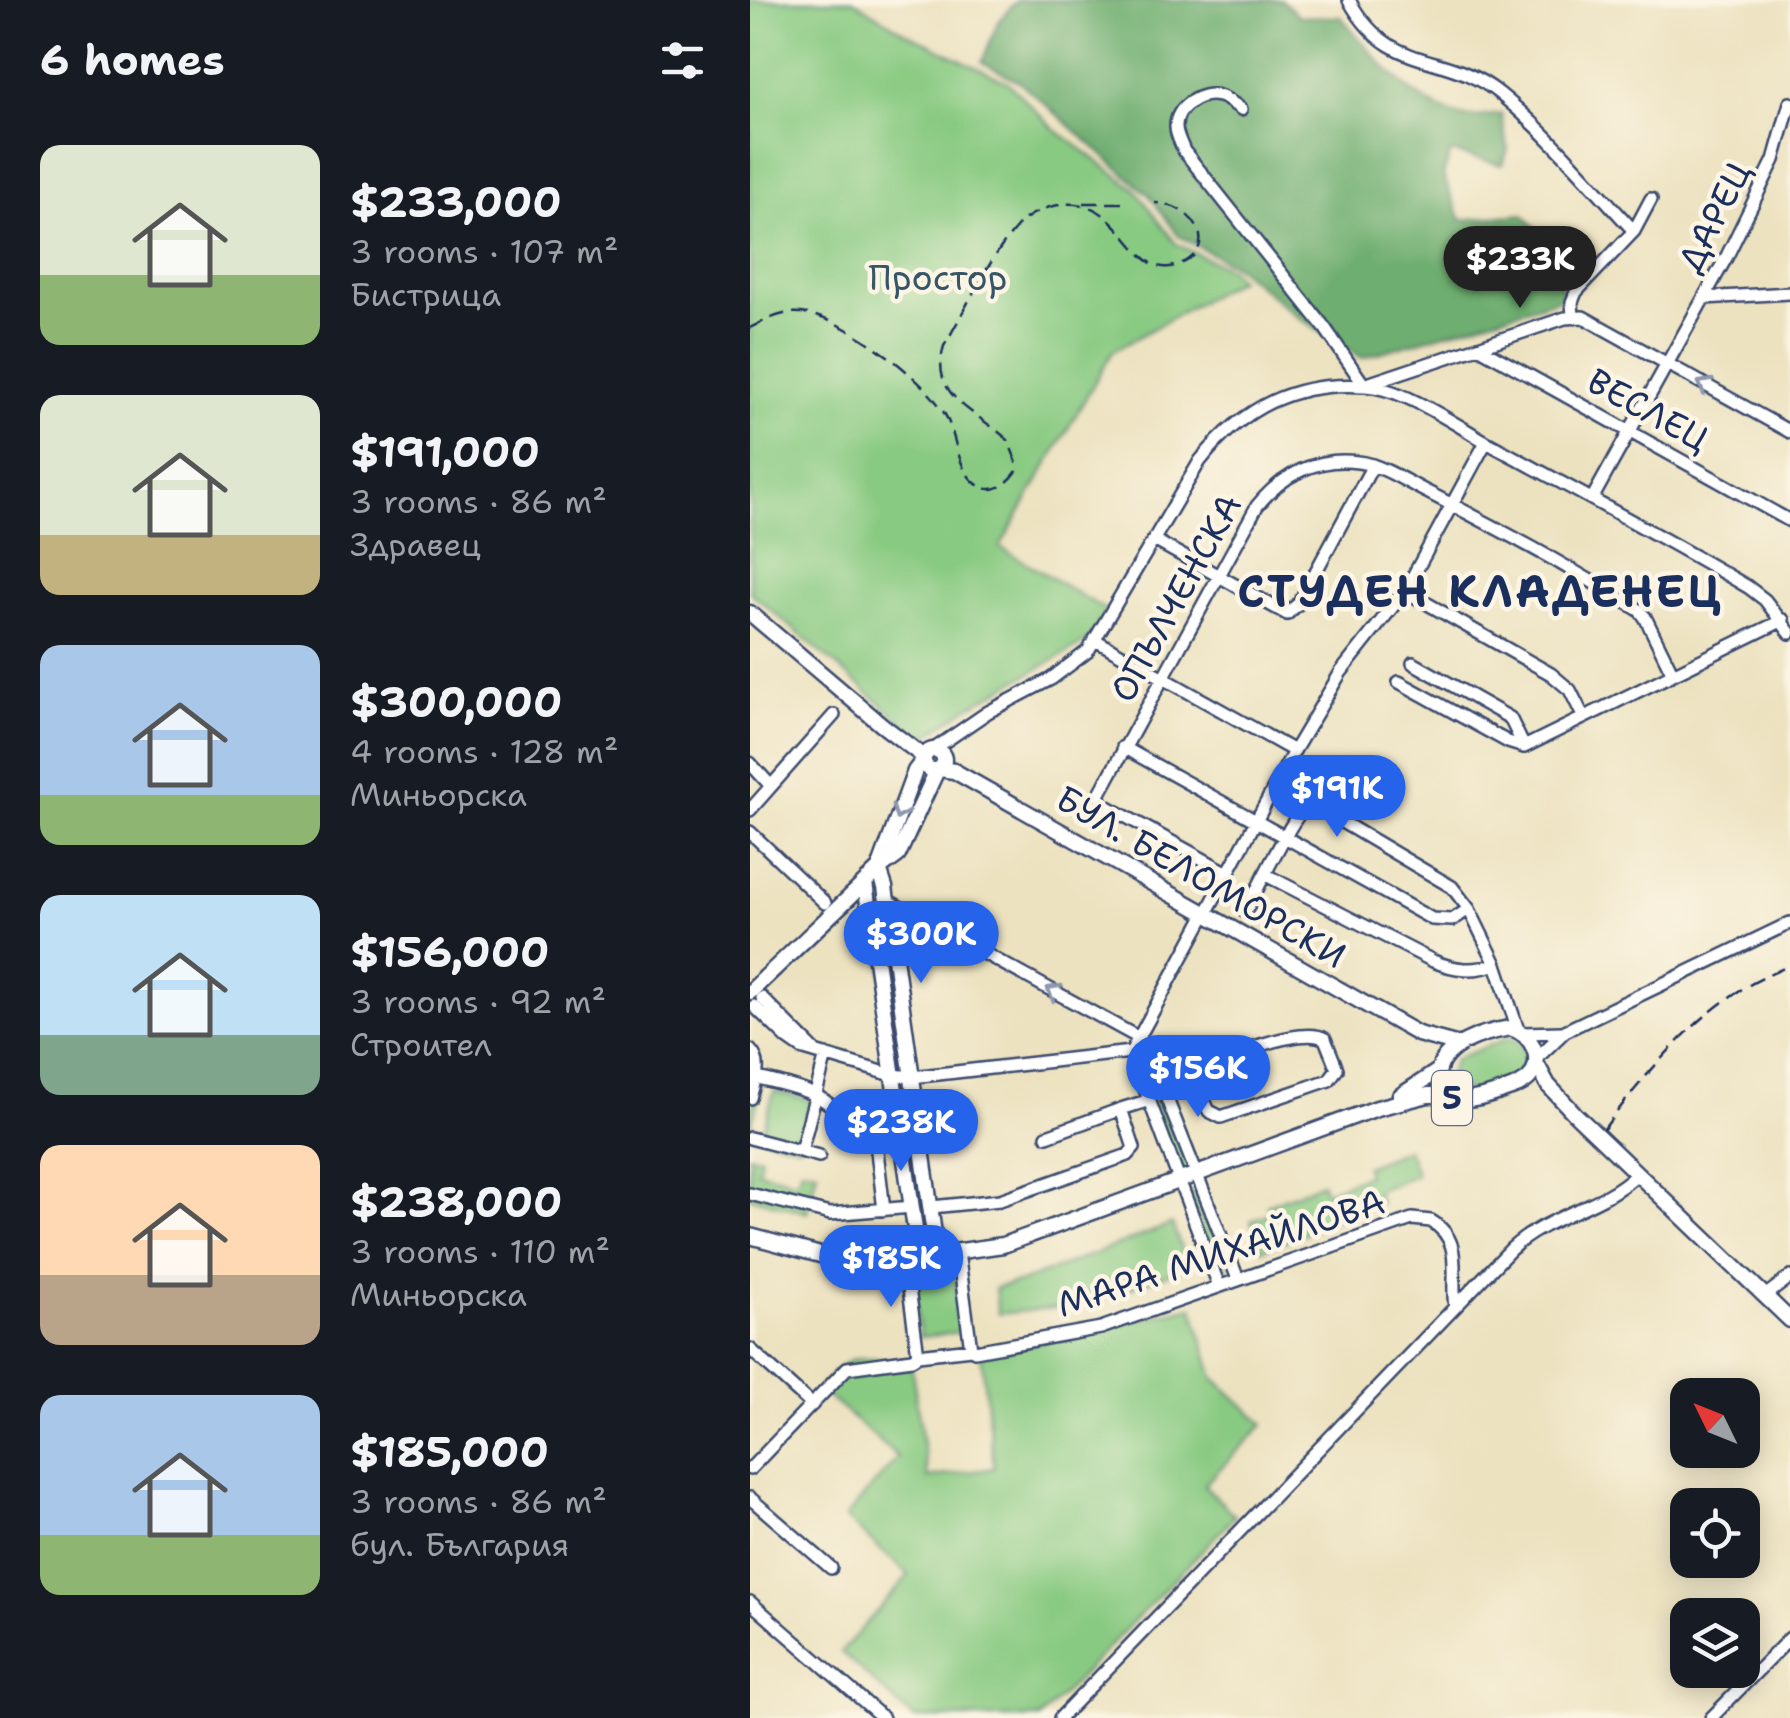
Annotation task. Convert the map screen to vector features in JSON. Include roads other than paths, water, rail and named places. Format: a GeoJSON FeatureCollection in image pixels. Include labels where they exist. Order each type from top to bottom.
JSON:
{"type":"FeatureCollection","features":[{"type":"Feature","properties":{"kind":"main road","name":"БУЛ. БЕЛОМОРСКИ"},"geometry":{"type":"LineString","coordinates":[[750,613],[882,726],[938,761],[1418,1034],[1460,1045]]}},
{"type":"Feature","properties":{"kind":"main road"},"geometry":{"type":"LineString","coordinates":[[754,995],[879,870],[916,772],[938,761]]}},
{"type":"Feature","properties":{"kind":"main road"},"geometry":{"type":"LineString","coordinates":[[879,870],[887,900],[937,1255]]}},
{"type":"Feature","properties":{"kind":"main road"},"geometry":{"type":"LineString","coordinates":[[864,883],[912,1206],[912,1258]]}},
{"type":"Feature","properties":{"kind":"main road","name":"5"},"geometry":{"type":"LineString","coordinates":[[1536,1061],[1532,1074],[1518,1086],[1468,1102],[1448,1095],[1439,1083],[1439,1067],[1447,1053],[1460,1045],[1515,1031],[1533,1044],[1536,1061],[1548,1085],[1575,1114],[1790,1320]]}},
{"type":"Feature","properties":{"kind":"main road","name":"БУЛ. БЕЛОМОРСКИ"},"geometry":{"type":"LineString","coordinates":[[1418,1034],[1439,1067]]}},
{"type":"Feature","properties":{"kind":"main road"},"geometry":{"type":"LineString","coordinates":[[1377,1108],[1439,1067]]}},
{"type":"Feature","properties":{"kind":"main road","name":"5"},"geometry":{"type":"LineString","coordinates":[[1518,1086],[1539,1091],[1575,1114]]}},
{"type":"Feature","properties":{"kind":"main road"},"geometry":{"type":"LineString","coordinates":[[750,1236],[824,1256],[860,1261],[937,1255],[1024,1239],[1377,1108],[1424,1096],[1448,1095]]}},
{"type":"Feature","properties":{"kind":"street"},"geometry":{"type":"LineString","coordinates":[[1349,0],[1369,30],[1402,55],[1456,68],[1498,92],[1634,231]]}},
{"type":"Feature","properties":{"kind":"street"},"geometry":{"type":"LineString","coordinates":[[1241,110],[1218,95],[1185,106],[1177,116],[1176,130],[1184,151],[1325,328],[1364,386]]}},
{"type":"Feature","properties":{"kind":"street","name":"ДАРЕЦ"},"geometry":{"type":"LineString","coordinates":[[1592,499],[1669,366],[1774,160],[1790,103]]}},
{"type":"Feature","properties":{"kind":"street"},"geometry":{"type":"LineString","coordinates":[[1573,317],[1576,292],[1634,231],[1652,199]]}},
{"type":"Feature","properties":{"kind":"street","name":"ДАРЕЦ"},"geometry":{"type":"LineString","coordinates":[[1704,298],[1790,294]]}},
{"type":"Feature","properties":{"kind":"street"},"geometry":{"type":"LineString","coordinates":[[1364,386],[1573,317],[1583,317],[1790,432]]}},
{"type":"Feature","properties":{"kind":"street","name":"ВЕСЛЕЦ"},"geometry":{"type":"LineString","coordinates":[[1478,347],[1790,521]]}},
{"type":"Feature","properties":{"kind":"street"},"geometry":{"type":"LineString","coordinates":[[938,761],[960,733],[988,712],[1062,672],[1097,641],[1200,462],[1231,425],[1270,401],[1314,388],[1364,386],[1393,392],[1748,587],[1788,627],[1673,674],[1524,747],[1399,682]]}},
{"type":"Feature","properties":{"kind":"street"},"geometry":{"type":"LineString","coordinates":[[1130,1052],[1294,751],[1341,672],[1405,591],[1486,442]]}},
{"type":"Feature","properties":{"kind":"street","name":"ОПЪЛЧЕНСКА"},"geometry":{"type":"LineString","coordinates":[[1228,873],[1103,804],[1100,792],[1257,506],[1293,473],[1329,462],[1373,465],[1452,505],[1638,610],[1673,674]]}},
{"type":"Feature","properties":{"kind":"street"},"geometry":{"type":"LineString","coordinates":[[1154,540],[1288,614],[1299,603],[1373,465]]}},
{"type":"Feature","properties":{"kind":"street"},"geometry":{"type":"LineString","coordinates":[[1405,591],[1551,674],[1570,690],[1584,718]]}},
{"type":"Feature","properties":{"kind":"street"},"geometry":{"type":"LineString","coordinates":[[1097,641],[1294,751]]}},
{"type":"Feature","properties":{"kind":"street"},"geometry":{"type":"LineString","coordinates":[[1413,664],[1510,718],[1524,747]]}},
{"type":"Feature","properties":{"kind":"street"},"geometry":{"type":"LineString","coordinates":[[750,810],[834,714]]}},
{"type":"Feature","properties":{"kind":"street"},"geometry":{"type":"LineString","coordinates":[[1124,747],[1432,920],[1452,920],[1467,905]]}},
{"type":"Feature","properties":{"kind":"street"},"geometry":{"type":"LineString","coordinates":[[750,762],[771,786]]}},
{"type":"Feature","properties":{"kind":"street"},"geometry":{"type":"LineString","coordinates":[[1246,912],[1304,805],[1316,803],[1452,887],[1467,905],[1496,964],[1515,1031],[1539,1035],[1566,1031],[1790,923]]}},
{"type":"Feature","properties":{"kind":"street"},"geometry":{"type":"LineString","coordinates":[[750,832],[825,903]]}},
{"type":"Feature","properties":{"kind":"street"},"geometry":{"type":"LineString","coordinates":[[1266,875],[1433,962],[1462,970],[1496,964]]}},
{"type":"Feature","properties":{"kind":"street"},"geometry":{"type":"LineString","coordinates":[[887,900],[1139,1038],[1238,1279]]}},
{"type":"Feature","properties":{"kind":"street"},"geometry":{"type":"LineString","coordinates":[[754,995],[794,1044],[892,1075],[912,1077],[1130,1052]]}},
{"type":"Feature","properties":{"kind":"street"},"geometry":{"type":"LineString","coordinates":[[1536,1061],[1566,1031]]}},
{"type":"Feature","properties":{"kind":"street"},"geometry":{"type":"LineString","coordinates":[[1160,1083],[1266,1043],[1312,1034],[1326,1040],[1337,1069],[1329,1080],[1221,1117],[1209,1110],[1190,1072]]}},
{"type":"Feature","properties":{"kind":"street"},"geometry":{"type":"LineString","coordinates":[[750,1050],[758,1058],[750,1098]]}},
{"type":"Feature","properties":{"kind":"street"},"geometry":{"type":"LineString","coordinates":[[1130,1052],[1219,1286]]}},
{"type":"Feature","properties":{"kind":"street"},"geometry":{"type":"LineString","coordinates":[[801,1151],[822,1054]]}},
{"type":"Feature","properties":{"kind":"street"},"geometry":{"type":"LineString","coordinates":[[753,1076],[815,1095],[839,1113]]}},
{"type":"Feature","properties":{"kind":"street"},"geometry":{"type":"LineString","coordinates":[[1047,1136],[1150,1100]]}},
{"type":"Feature","properties":{"kind":"street"},"geometry":{"type":"LineString","coordinates":[[932,1207],[1000,1200],[1128,1155],[1134,1148],[1121,1109]]}},
{"type":"Feature","properties":{"kind":"street"},"geometry":{"type":"LineString","coordinates":[[750,1138],[819,1156]]}},
{"type":"Feature","properties":{"kind":"street"},"geometry":{"type":"LineString","coordinates":[[876,1143],[884,1210]]}},
{"type":"Feature","properties":{"kind":"street"},"geometry":{"type":"LineString","coordinates":[[1060,1718],[1524,1238],[1618,1191],[1637,1174]]}},
{"type":"Feature","properties":{"kind":"street"},"geometry":{"type":"LineString","coordinates":[[750,1194],[830,1214],[912,1206]]}},
{"type":"Feature","properties":{"kind":"street","name":"МАРА МИХАЙЛОВА"},"geometry":{"type":"LineString","coordinates":[[751,1467],[847,1368],[975,1351],[1101,1328],[1419,1218],[1432,1220],[1448,1234],[1456,1272]]}},
{"type":"Feature","properties":{"kind":"street"},"geometry":{"type":"LineString","coordinates":[[958,1252],[971,1349]]}},
{"type":"Feature","properties":{"kind":"street"},"geometry":{"type":"LineString","coordinates":[[912,1258],[918,1356]]}},
{"type":"Feature","properties":{"kind":"street"},"geometry":{"type":"LineString","coordinates":[[1456,1272],[1470,1282],[1478,1282]]}},
{"type":"Feature","properties":{"kind":"street"},"geometry":{"type":"LineString","coordinates":[[1455,1307],[1456,1272]]}},
{"type":"Feature","properties":{"kind":"street"},"geometry":{"type":"LineString","coordinates":[[1765,1296],[1790,1277]]}},
{"type":"Feature","properties":{"kind":"street"},"geometry":{"type":"LineString","coordinates":[[750,1349],[812,1404]]}},
{"type":"Feature","properties":{"kind":"street"},"geometry":{"type":"LineString","coordinates":[[750,1498],[831,1568]]}},
{"type":"Feature","properties":{"kind":"street"},"geometry":{"type":"LineString","coordinates":[[750,1602],[884,1718]]}},
{"type":"Feature","properties":{"kind":"street"},"geometry":{"type":"LineString","coordinates":[[1711,1718],[1790,1638]]}},
{"type":"Feature","properties":{"kind":"railway"},"geometry":{"type":"LineString","coordinates":[[1084,203],[1129,203]]}},
{"type":"Feature","properties":{"kind":"railway"},"geometry":{"type":"LineString","coordinates":[[750,328],[781,315],[801,313],[859,336],[899,365],[932,397],[948,420],[959,457],[973,481],[985,488],[997,488],[1017,471],[1017,463],[1008,440],[949,391],[941,364],[944,346],[1006,240],[1024,220],[1050,207],[1075,204],[1095,209],[1147,260],[1161,267],[1191,258],[1198,249],[1198,228],[1181,211],[1155,203]]}},
{"type":"Feature","properties":{"kind":"railway"},"geometry":{"type":"LineString","coordinates":[[1603,1130],[1647,1075],[1697,1023],[1734,994],[1790,965]]}},
{"type":"Feature","properties":{"kind":"district","name":"СТУДЕН КЛАДЕНЕЦ"},"geometry":{"type":"Point","coordinates":[1480,591]}},
{"type":"Feature","properties":{"kind":"park label","name":"Простор"},"geometry":{"type":"Point","coordinates":[938,278]}}]}
